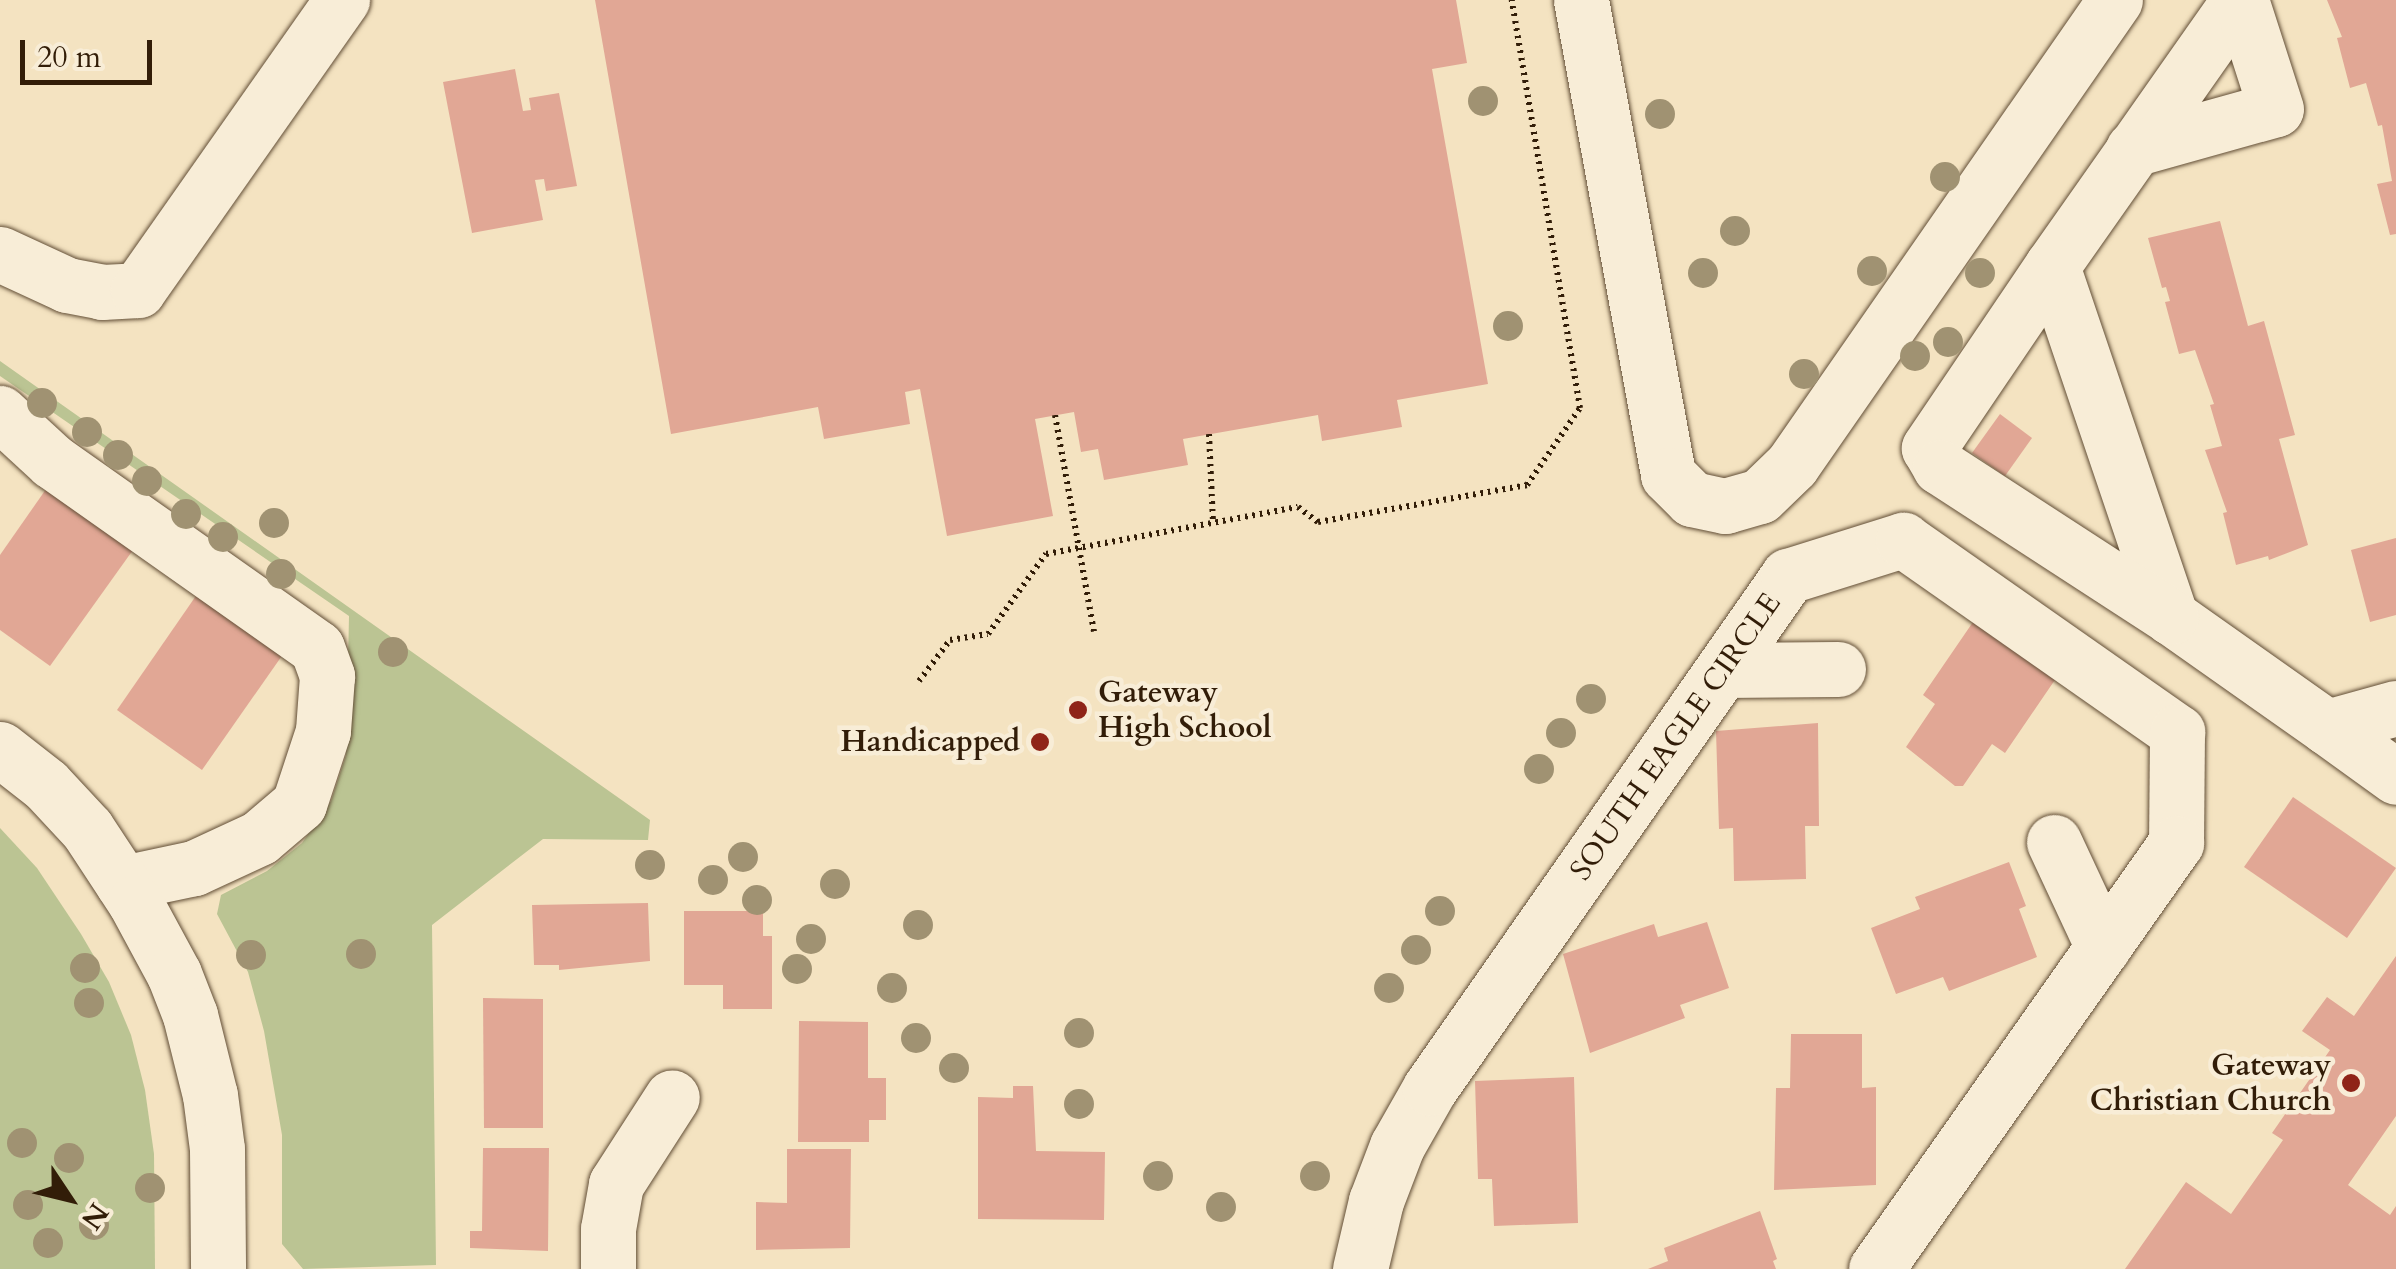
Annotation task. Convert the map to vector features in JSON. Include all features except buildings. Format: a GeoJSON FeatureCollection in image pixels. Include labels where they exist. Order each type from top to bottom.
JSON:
{"type":"FeatureCollection","features":[{"type":"Feature","properties":{"kind":"street"},"geometry":{"type":"LineString","coordinates":[[0,254],[66,285],[102,292],[138,290],[342,0]]}},
{"type":"Feature","properties":{"kind":"street"},"geometry":{"type":"LineString","coordinates":[[1581,0],[1668,475],[1687,496],[1719,506],[1760,496],[1782,477],[2116,0]]}},
{"type":"Feature","properties":{"kind":"street"},"geometry":{"type":"LineString","coordinates":[[2134,150],[2276,109],[2240,0]]}},
{"type":"Feature","properties":{"kind":"street"},"geometry":{"type":"LineString","coordinates":[[2240,0],[1929,448],[1940,466],[2171,617],[2396,777]]}},
{"type":"Feature","properties":{"kind":"street"},"geometry":{"type":"LineString","coordinates":[[2052,266],[2171,617]]}},
{"type":"Feature","properties":{"kind":"street"},"geometry":{"type":"LineString","coordinates":[[0,414],[52,461],[318,648],[327,676],[323,731],[298,804],[259,838],[194,868],[123,883]]}},
{"type":"Feature","properties":{"kind":"street","name":"SOUTH EAGLE CIRCLE"},"geometry":{"type":"LineString","coordinates":[[1360,1269],[1376,1201],[1398,1146],[1430,1088],[1788,576],[1903,540],[2177,732],[2176,844],[1876,1269]]}},
{"type":"Feature","properties":{"kind":"street"},"geometry":{"type":"LineString","coordinates":[[1723,670],[1838,669]]}},
{"type":"Feature","properties":{"kind":"street"},"geometry":{"type":"LineString","coordinates":[[2328,727],[2396,708]]}},
{"type":"Feature","properties":{"kind":"street"},"geometry":{"type":"LineString","coordinates":[[0,749],[69,808],[123,883],[174,974],[203,1062],[217,1149],[218,1269]]}},
{"type":"Feature","properties":{"kind":"street"},"geometry":{"type":"LineString","coordinates":[[2054,842],[2103,947]]}},
{"type":"Feature","properties":{"kind":"street"},"geometry":{"type":"LineString","coordinates":[[608,1269],[608,1230],[616,1184],[672,1098]]}},
{"type":"Feature","properties":{"kind":"path"},"geometry":{"type":"LineString","coordinates":[[919,682],[950,640],[988,634],[1046,554],[1298,507],[1318,522],[1527,485],[1580,408],[1512,0]]}},
{"type":"Feature","properties":{"kind":"path"},"geometry":{"type":"LineString","coordinates":[[1055,415],[1094,632]]}},
{"type":"Feature","properties":{"kind":"path"},"geometry":{"type":"LineString","coordinates":[[1209,434],[1212,522]]}},
{"type":"Feature","properties":{"kind":"green space"},"geometry":{"type":"Polygon","coordinates":[[[0,361],[650,820],[648,840],[543,839],[432,925],[436,1265],[303,1269],[282,1244],[282,1135],[264,1031],[248,972],[217,914],[221,895],[267,871],[302,843],[331,801],[346,755],[349,616],[0,376],[0,361]]]}},
{"type":"Feature","properties":{"kind":"green space"},"geometry":{"type":"Polygon","coordinates":[[[0,828],[37,868],[81,934],[109,982],[131,1035],[145,1090],[154,1154],[155,1269],[0,1269],[0,828]]]}},
{"type":"Feature","properties":{"kind":"place","name":"Gateway High School"},"geometry":{"type":"Point","coordinates":[1078,710]}},
{"type":"Feature","properties":{"kind":"place","name":"Handicapped"},"geometry":{"type":"Point","coordinates":[1040,742]}},
{"type":"Feature","properties":{"kind":"place","name":"Gateway Christian Church"},"geometry":{"type":"Point","coordinates":[2351,1083]}}]}
